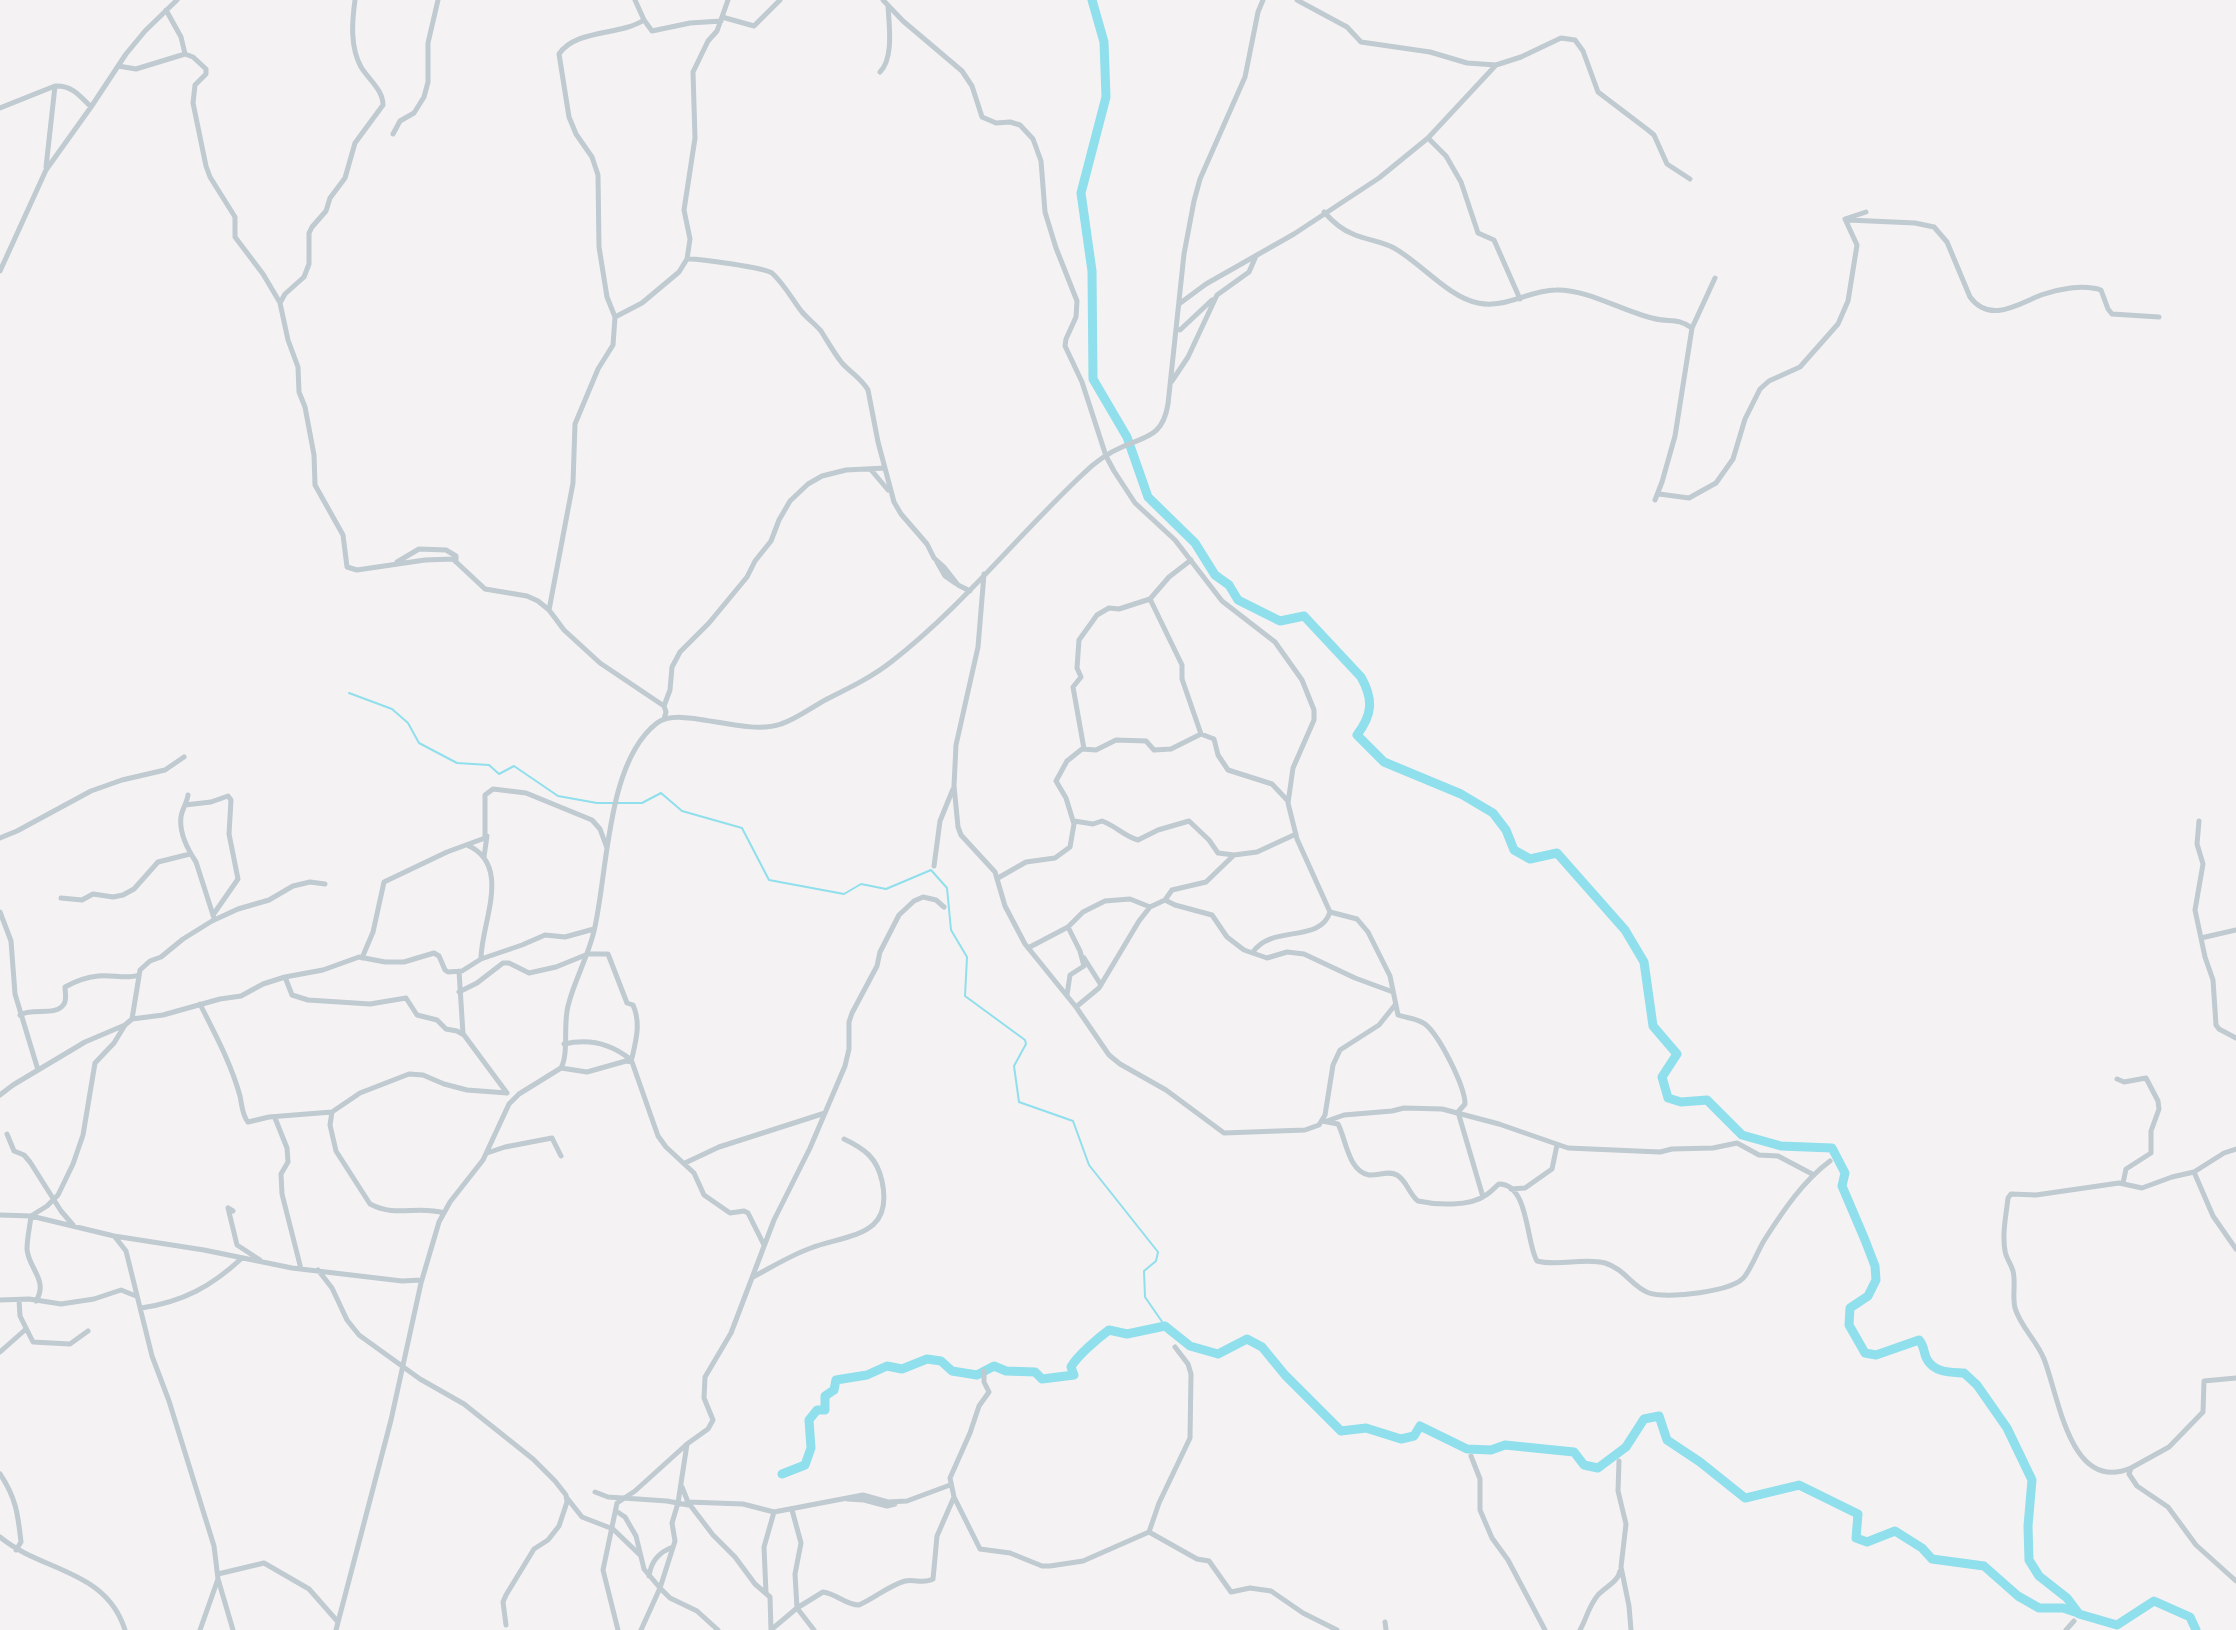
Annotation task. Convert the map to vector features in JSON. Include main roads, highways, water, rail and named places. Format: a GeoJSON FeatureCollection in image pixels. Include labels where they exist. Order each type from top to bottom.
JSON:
{"type":"FeatureCollection","features":[{"type":"Feature","properties":{"kind":"waterway"},"geometry":{"type":"LineString","coordinates":[[1092,0],[1104,42],[1106,97],[1081,193],[1092,271],[1093,379],[1127,437],[1148,497],[1195,543],[1215,575],[1229,585],[1238,600],[1280,621],[1304,616],[1361,677],[1368,693],[1370,707],[1366,721],[1357,735],[1384,762],[1461,794],[1493,813],[1506,830],[1514,850],[1530,859],[1557,853],[1625,930],[1644,962],[1653,1026],[1677,1054],[1662,1077],[1668,1098],[1681,1102],[1707,1100],[1742,1135],[1781,1146],[1832,1148],[1845,1173],[1842,1186],[1875,1266],[1876,1280],[1868,1296],[1850,1308],[1849,1325],[1865,1353],[1876,1355],[1919,1340],[1931,1365],[1944,1371],[1964,1373],[1977,1385],[2007,1428],[2032,1480],[2028,1526],[2029,1560],[2039,1576],[2067,1598],[2079,1614],[2117,1625],[2154,1601],[2190,1617],[2196,1630]]}},
{"type":"Feature","properties":{"kind":"waterway"},"geometry":{"type":"LineString","coordinates":[[349,693],[392,709],[408,723],[419,743],[457,763],[489,765],[499,774],[514,766],[558,796],[597,803],[642,803],[661,793],[682,811],[742,828],[769,880],[844,894],[861,884],[886,889],[931,870],[947,888],[951,930],[967,957],[965,996],[1025,1040],[1026,1044],[1014,1066],[1019,1102],[1073,1121],[1089,1165],[1158,1252],[1156,1261],[1144,1271],[1145,1297],[1165,1326]]}},
{"type":"Feature","properties":{"kind":"waterway"},"geometry":{"type":"LineString","coordinates":[[782,1474],[805,1465],[811,1448],[809,1420],[817,1410],[825,1410],[825,1396],[834,1390],[836,1380],[867,1375],[887,1366],[902,1369],[927,1359],[941,1361],[952,1371],[977,1375],[994,1366],[1006,1371],[1035,1372],[1042,1379],[1074,1375],[1071,1367],[1074,1363],[1109,1330],[1127,1334],[1165,1326],[1190,1346],[1218,1354],[1247,1339],[1262,1347],[1285,1375],[1341,1431],[1366,1428],[1401,1439],[1414,1436],[1420,1426],[1467,1449],[1491,1450],[1505,1445],[1574,1452],[1584,1465],[1598,1468],[1626,1447],[1644,1419],[1659,1416],[1667,1440],[1745,1498],[1799,1485],[1858,1514],[1856,1538],[1867,1542],[1895,1531],[1922,1548],[1932,1559],[1984,1566],[2018,1596],[2039,1608],[2063,1608],[2078,1613]]}}]}
